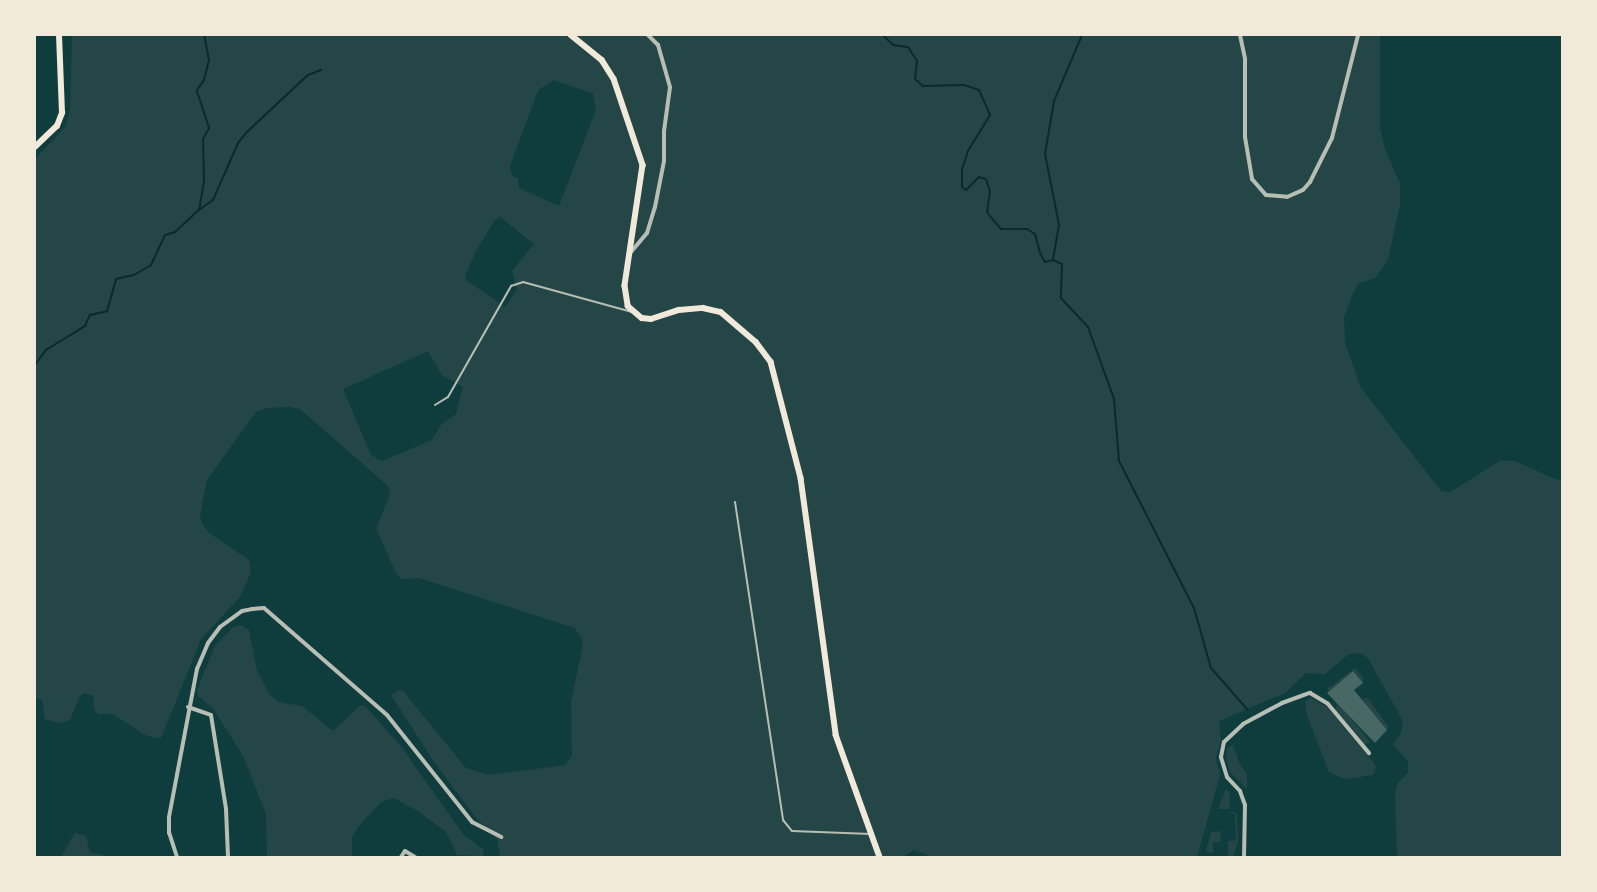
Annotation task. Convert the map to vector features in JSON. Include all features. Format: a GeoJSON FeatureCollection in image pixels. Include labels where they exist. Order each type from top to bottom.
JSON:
{"type":"FeatureCollection","features":[{"type":"Feature","properties":{"kind":"main road"},"geometry":{"type":"LineString","coordinates":[[35,147],[57,126],[62,113],[59,35]]}},
{"type":"Feature","properties":{"kind":"main road"},"geometry":{"type":"LineString","coordinates":[[571,35],[602,60],[614,79],[640,156],[640,192],[626,300],[634,312],[651,319],[679,310],[714,310],[744,330],[771,362],[801,478],[836,735],[880,857]]}},
{"type":"Feature","properties":{"kind":"street"},"geometry":{"type":"LineString","coordinates":[[631,252],[647,233],[655,207],[664,161],[664,131],[670,87],[658,45],[648,35]]}},
{"type":"Feature","properties":{"kind":"street"},"geometry":{"type":"LineString","coordinates":[[1240,35],[1245,59],[1245,137],[1252,179],[1266,195],[1287,197],[1303,190],[1310,182],[1332,138],[1358,35]]}},
{"type":"Feature","properties":{"kind":"street"},"geometry":{"type":"LineString","coordinates":[[177,857],[169,833],[169,816],[188,707],[197,669],[208,643],[220,627],[242,611],[264,608],[387,716],[472,822],[501,837]]}},
{"type":"Feature","properties":{"kind":"street"},"geometry":{"type":"LineString","coordinates":[[1244,857],[1246,804],[1240,791],[1226,777],[1221,757],[1224,742],[1243,724],[1282,703],[1310,693],[1328,704],[1369,753]]}},
{"type":"Feature","properties":{"kind":"street"},"geometry":{"type":"LineString","coordinates":[[188,707],[212,715],[226,809],[228,857]]}},
{"type":"Feature","properties":{"kind":"street"},"geometry":{"type":"LineString","coordinates":[[401,857],[405,851],[415,857]]}},
{"type":"Feature","properties":{"kind":"lane"},"geometry":{"type":"LineString","coordinates":[[434,405],[448,397],[511,286],[523,282],[634,312]]}},
{"type":"Feature","properties":{"kind":"lane"},"geometry":{"type":"LineString","coordinates":[[734,502],[784,820],[792,831],[871,834]]}},
{"type":"Feature","properties":{"kind":"shaded area"},"geometry":{"type":"Polygon","coordinates":[[[72,35],[1380,35],[1380,128],[1385,149],[1400,183],[1400,204],[1388,260],[1375,278],[1358,284],[1352,296],[1344,317],[1345,343],[1361,388],[1441,491],[1450,492],[1500,461],[1515,461],[1562,482],[1562,857],[1397,857],[1395,794],[1398,783],[1408,773],[1408,762],[1393,744],[1401,733],[1403,721],[1368,658],[1360,653],[1349,654],[1325,674],[1306,673],[1285,693],[1219,721],[1221,740],[1216,758],[1220,775],[1197,857],[932,857],[914,850],[903,857],[500,857],[497,839],[476,818],[434,762],[391,695],[399,690],[403,691],[466,768],[489,775],[565,765],[572,756],[571,702],[583,644],[580,636],[575,628],[419,578],[401,579],[397,575],[376,529],[390,494],[388,486],[300,409],[289,407],[267,408],[256,412],[207,480],[200,516],[202,524],[209,533],[249,560],[251,572],[240,597],[201,639],[161,738],[147,736],[113,714],[98,714],[94,709],[93,696],[84,693],[80,696],[70,720],[59,723],[45,719],[42,700],[35,698],[35,159],[65,127],[70,111],[72,35]],[[554,80],[538,90],[510,166],[512,176],[518,178],[519,188],[559,206],[596,110],[593,94],[554,80]],[[500,217],[495,220],[476,251],[465,276],[466,280],[505,307],[517,290],[512,271],[534,244],[500,217]],[[428,351],[343,389],[371,455],[382,461],[432,440],[441,425],[456,414],[463,387],[442,375],[428,351]]]}},
{"type":"Feature","properties":{"kind":"shaded area"},"geometry":{"type":"Polygon","coordinates":[[[240,625],[249,630],[257,671],[270,695],[279,702],[302,706],[333,731],[361,705],[365,706],[400,745],[463,834],[484,850],[483,856],[457,855],[446,832],[418,811],[394,798],[381,802],[358,827],[352,838],[352,857],[267,857],[266,814],[244,758],[213,708],[198,696],[197,690],[215,646],[233,627],[240,625]]]}},
{"type":"Feature","properties":{"kind":"shaded area"},"geometry":{"type":"Polygon","coordinates":[[[1355,668],[1363,677],[1363,683],[1353,671],[1328,692],[1328,688],[1355,668]]]}},
{"type":"Feature","properties":{"kind":"shaded area"},"geometry":{"type":"Polygon","coordinates":[[[1367,697],[1388,726],[1387,730],[1362,700],[1367,697]]]}},
{"type":"Feature","properties":{"kind":"shaded area"},"geometry":{"type":"Polygon","coordinates":[[[1311,698],[1328,707],[1372,761],[1376,767],[1373,775],[1344,779],[1329,772],[1307,715],[1305,702],[1311,698]]]}},
{"type":"Feature","properties":{"kind":"shaded area"},"geometry":{"type":"Polygon","coordinates":[[[1337,702],[1371,743],[1364,744],[1336,710],[1337,702]]]}},
{"type":"Feature","properties":{"kind":"shaded area"},"geometry":{"type":"Polygon","coordinates":[[[1233,745],[1240,765],[1247,774],[1247,789],[1229,771],[1226,756],[1227,748],[1233,745]]]}},
{"type":"Feature","properties":{"kind":"shaded area"},"geometry":{"type":"Polygon","coordinates":[[[1226,789],[1229,792],[1230,809],[1218,809],[1226,789]]]}},
{"type":"Feature","properties":{"kind":"shaded area"},"geometry":{"type":"Polygon","coordinates":[[[1229,812],[1235,812],[1237,815],[1238,841],[1233,857],[1228,857],[1228,841],[1236,840],[1235,814],[1229,812]]]}},
{"type":"Feature","properties":{"kind":"shaded area"},"geometry":{"type":"Polygon","coordinates":[[[1220,831],[1221,842],[1213,842],[1213,853],[1206,852],[1211,832],[1220,831]]]}},
{"type":"Feature","properties":{"kind":"shaded area"},"geometry":{"type":"Polygon","coordinates":[[[75,833],[86,836],[90,852],[111,857],[61,857],[75,833]]]}},
{"type":"Feature","properties":{"kind":"building"},"geometry":{"type":"Polygon","coordinates":[[[1353,671],[1363,683],[1354,690],[1387,730],[1375,743],[1327,693],[1353,671]]]}},
{"type":"Feature","properties":{"kind":"waterway"},"geometry":{"type":"LineString","coordinates":[[35,365],[46,350],[85,326],[90,315],[107,311],[116,279],[134,275],[151,265],[165,235],[175,232],[199,210],[204,182],[203,139],[209,128],[197,90],[204,80],[209,60],[204,35]]}},
{"type":"Feature","properties":{"kind":"waterway"},"geometry":{"type":"LineString","coordinates":[[883,35],[893,45],[908,47],[917,61],[915,79],[923,86],[964,85],[979,90],[990,115],[968,151],[962,169],[962,187],[966,190],[979,177],[986,179],[990,191],[987,212],[993,220],[1001,229],[1027,229],[1035,234],[1040,253],[1045,262],[1053,260]]}},
{"type":"Feature","properties":{"kind":"waterway"},"geometry":{"type":"LineString","coordinates":[[1082,35],[1054,101],[1045,154],[1059,225],[1053,260],[1062,264],[1061,298],[1088,327],[1114,399],[1119,461],[1194,608],[1211,668],[1247,709]]}},
{"type":"Feature","properties":{"kind":"waterway"},"geometry":{"type":"LineString","coordinates":[[199,210],[213,200],[238,143],[247,132],[308,75],[321,70]]}}]}
